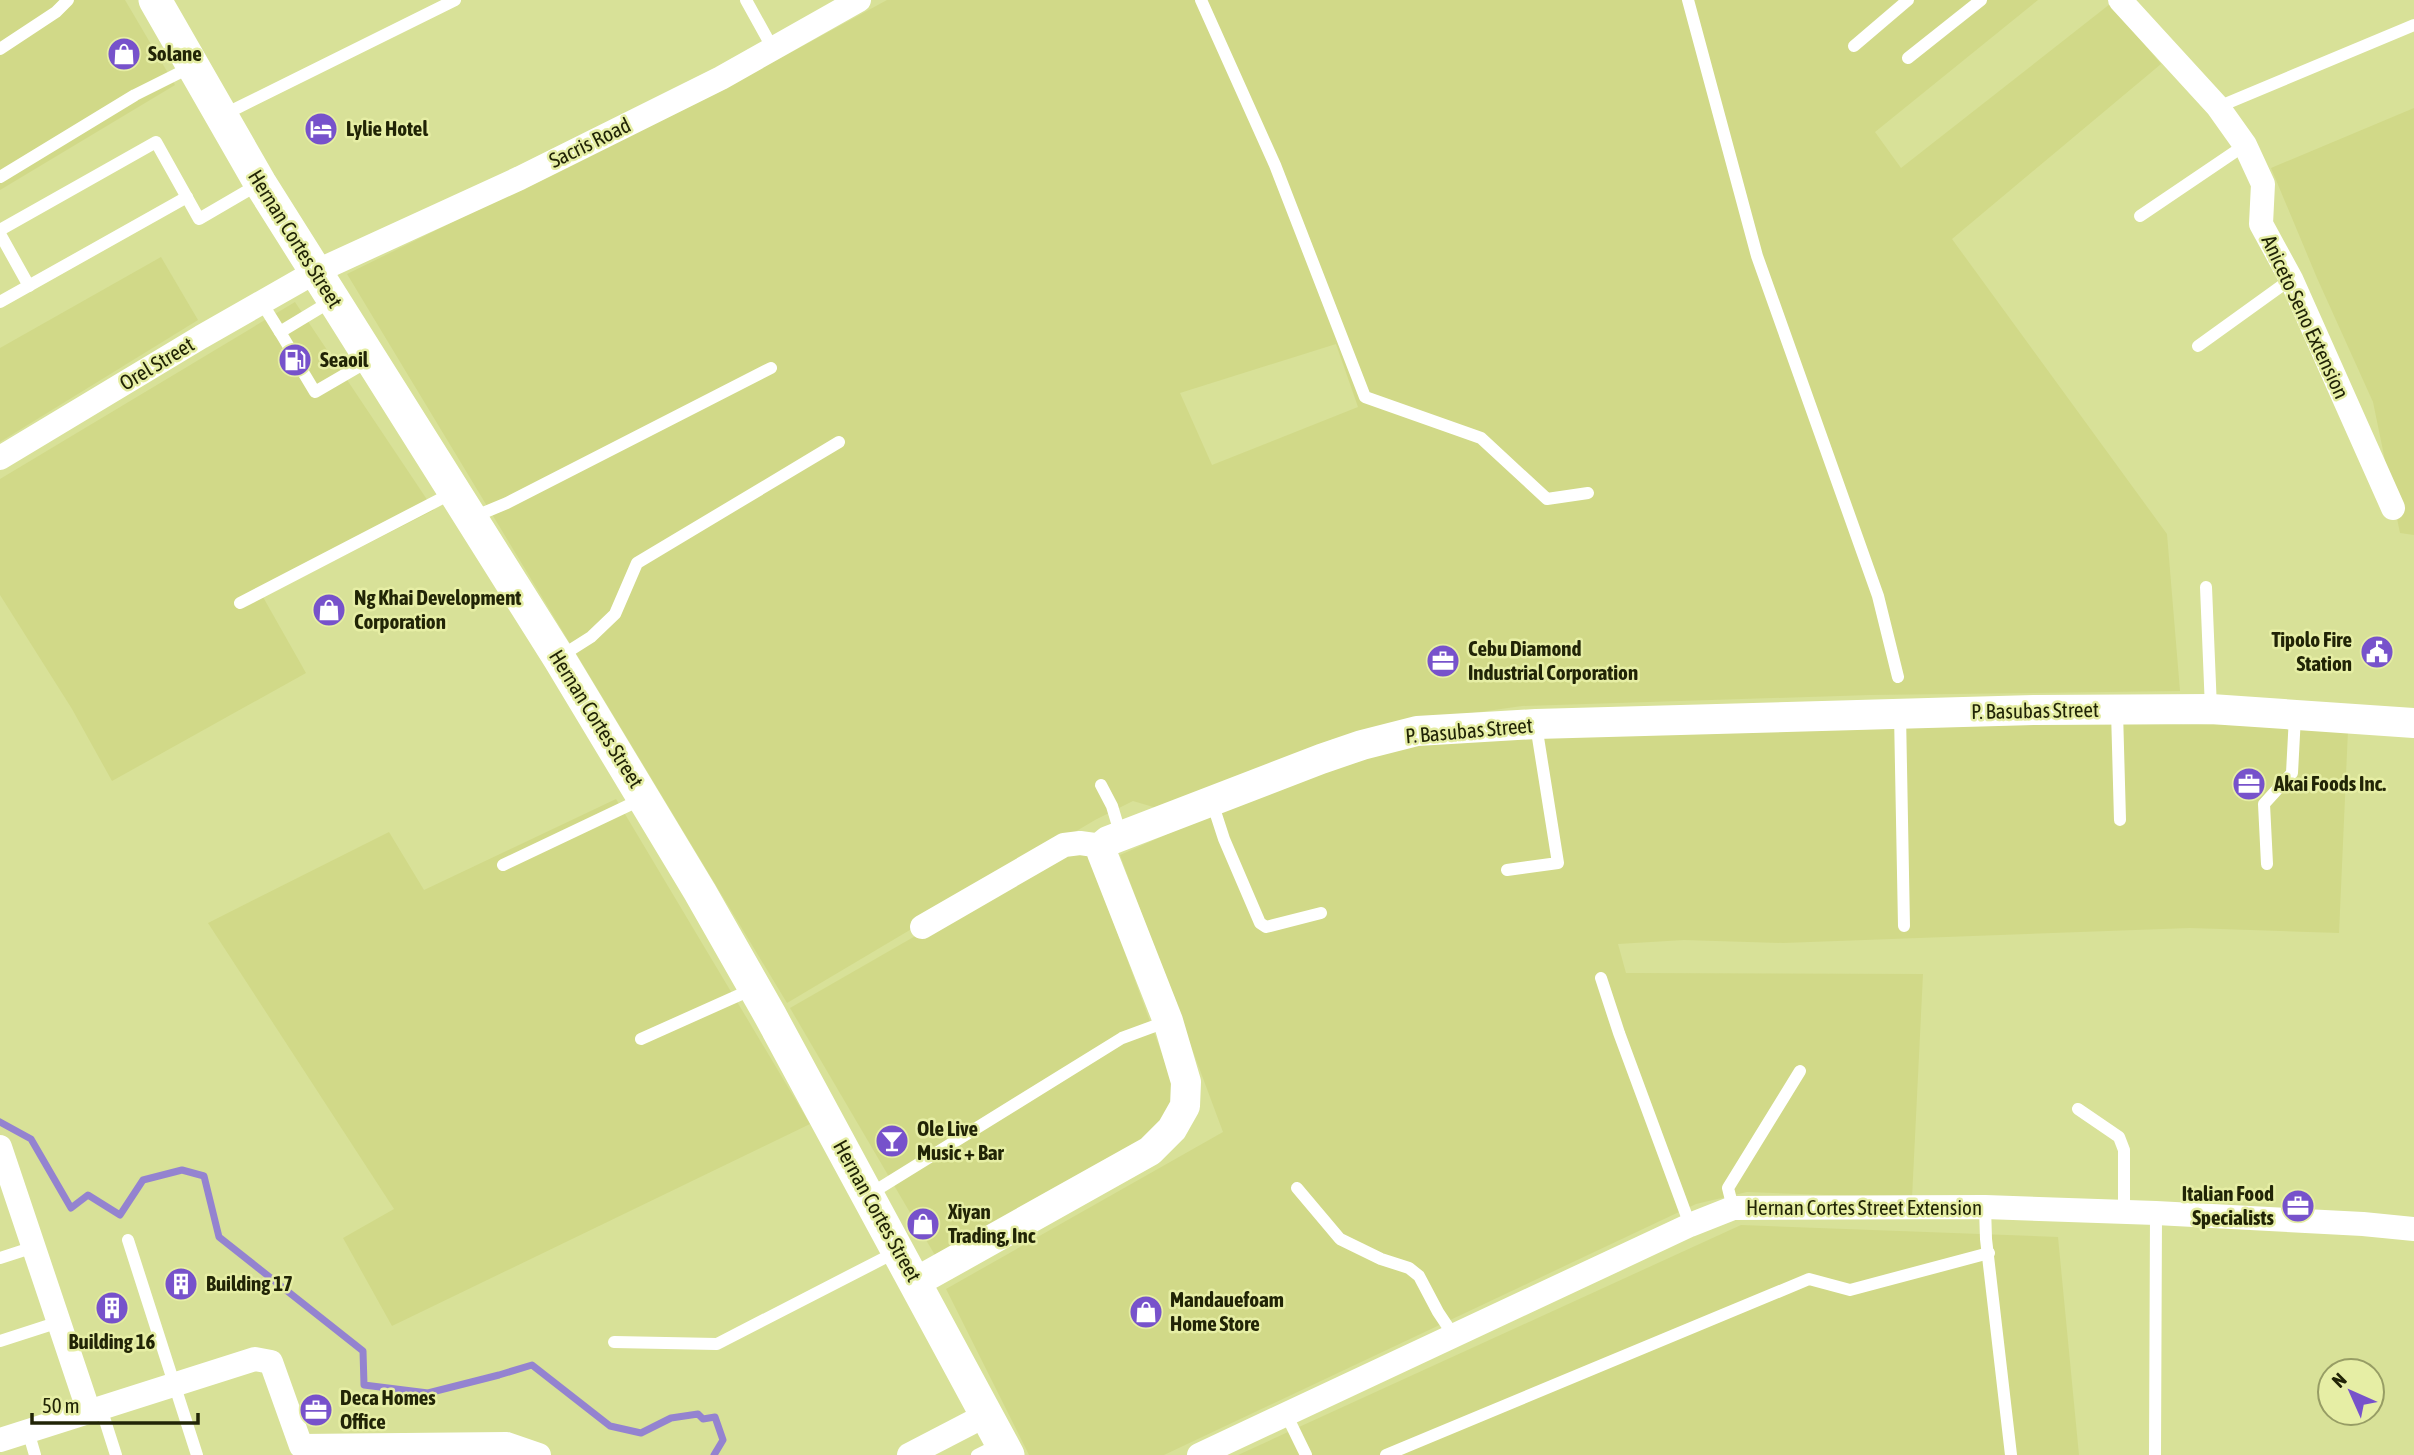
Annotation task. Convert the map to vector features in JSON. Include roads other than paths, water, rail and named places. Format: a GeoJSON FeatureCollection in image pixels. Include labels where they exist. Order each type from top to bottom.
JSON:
{"type":"FeatureCollection","features":[{"type":"Feature","properties":{"kind":"main road","name":"Hernan Cortes Street"},"geometry":{"type":"LineString","coordinates":[[155,0],[260,183],[645,797],[755,988],[916,1282],[993,1442]]}},
{"type":"Feature","properties":{"kind":"street","name":"Sacris Road"},"geometry":{"type":"LineString","coordinates":[[315,272],[520,178],[721,78],[859,0]]}},
{"type":"Feature","properties":{"kind":"street","name":"Aniceto Seno Extension"},"geometry":{"type":"LineString","coordinates":[[2120,0],[2218,107],[2245,145],[2263,184],[2261,224],[2291,279],[2393,508]]}},
{"type":"Feature","properties":{"kind":"street","name":"Orel Street"},"geometry":{"type":"LineString","coordinates":[[0,458],[315,272]]}},
{"type":"Feature","properties":{"kind":"street","name":"P. Basubas Street"},"geometry":{"type":"LineString","coordinates":[[1111,841],[1321,759],[1363,745],[1417,732],[1536,724],[1900,713],[2211,709],[2414,723]]}},
{"type":"Feature","properties":{"kind":"street"},"geometry":{"type":"LineString","coordinates":[[922,927],[1064,845],[1111,841]]}},
{"type":"Feature","properties":{"kind":"street"},"geometry":{"type":"LineString","coordinates":[[916,1282],[1150,1151],[1172,1129],[1185,1106],[1186,1082],[1168,1021],[1102,853],[1111,841]]}},
{"type":"Feature","properties":{"kind":"street"},"geometry":{"type":"LineString","coordinates":[[0,1147],[5,1177],[95,1410]]}},
{"type":"Feature","properties":{"kind":"street","name":"Hernan Cortes Street Extension"},"geometry":{"type":"LineString","coordinates":[[1199,1455],[1690,1225],[1733,1208],[1985,1207],[2156,1213],[2414,1229]]}},
{"type":"Feature","properties":{"kind":"street"},"geometry":{"type":"LineString","coordinates":[[0,1440],[255,1359],[271,1362],[301,1447],[507,1444],[538,1455]]}},
{"type":"Feature","properties":{"kind":"street"},"geometry":{"type":"LineString","coordinates":[[909,1455],[993,1442]]}},
{"type":"Feature","properties":{"kind":"lane"},"geometry":{"type":"LineString","coordinates":[[0,49],[56,12],[68,0]]}},
{"type":"Feature","properties":{"kind":"lane"},"geometry":{"type":"LineString","coordinates":[[222,116],[455,0]]}},
{"type":"Feature","properties":{"kind":"lane"},"geometry":{"type":"LineString","coordinates":[[746,0],[773,48]]}},
{"type":"Feature","properties":{"kind":"lane"},"geometry":{"type":"LineString","coordinates":[[1200,0],[1275,165],[1365,397],[1481,438],[1547,499],[1588,494]]}},
{"type":"Feature","properties":{"kind":"lane"},"geometry":{"type":"LineString","coordinates":[[1688,0],[1757,256],[1878,596],[1898,677]]}},
{"type":"Feature","properties":{"kind":"lane"},"geometry":{"type":"LineString","coordinates":[[1854,46],[1908,0]]}},
{"type":"Feature","properties":{"kind":"lane"},"geometry":{"type":"LineString","coordinates":[[1908,58],[1981,0]]}},
{"type":"Feature","properties":{"kind":"lane"},"geometry":{"type":"LineString","coordinates":[[2218,107],[2414,25]]}},
{"type":"Feature","properties":{"kind":"lane"},"geometry":{"type":"LineString","coordinates":[[0,177],[135,95],[193,66]]}},
{"type":"Feature","properties":{"kind":"lane"},"geometry":{"type":"LineString","coordinates":[[29,286],[0,232],[156,142],[200,219],[260,183]]}},
{"type":"Feature","properties":{"kind":"lane"},"geometry":{"type":"LineString","coordinates":[[2140,216],[2245,145]]}},
{"type":"Feature","properties":{"kind":"lane"},"geometry":{"type":"LineString","coordinates":[[0,302],[187,197]]}},
{"type":"Feature","properties":{"kind":"lane"},"geometry":{"type":"LineString","coordinates":[[2198,346],[2291,279]]}},
{"type":"Feature","properties":{"kind":"lane"},"geometry":{"type":"LineString","coordinates":[[280,332],[333,300]]}},
{"type":"Feature","properties":{"kind":"lane"},"geometry":{"type":"LineString","coordinates":[[262,303],[289,347]]}},
{"type":"Feature","properties":{"kind":"lane"},"geometry":{"type":"LineString","coordinates":[[303,372],[315,392],[371,360]]}},
{"type":"Feature","properties":{"kind":"lane"},"geometry":{"type":"LineString","coordinates":[[240,603],[463,505],[506,503],[771,368]]}},
{"type":"Feature","properties":{"kind":"lane"},"geometry":{"type":"LineString","coordinates":[[559,658],[591,637],[615,614],[637,563],[839,442]]}},
{"type":"Feature","properties":{"kind":"lane"},"geometry":{"type":"LineString","coordinates":[[2206,587],[2211,709]]}},
{"type":"Feature","properties":{"kind":"lane"},"geometry":{"type":"LineString","coordinates":[[2117,710],[2120,820]]}},
{"type":"Feature","properties":{"kind":"lane"},"geometry":{"type":"LineString","coordinates":[[1900,713],[1905,926]]}},
{"type":"Feature","properties":{"kind":"lane"},"geometry":{"type":"LineString","coordinates":[[2267,864],[2264,804],[2292,773],[2295,715]]}},
{"type":"Feature","properties":{"kind":"lane"},"geometry":{"type":"LineString","coordinates":[[1507,870],[1558,863],[1536,724]]}},
{"type":"Feature","properties":{"kind":"lane"},"geometry":{"type":"LineString","coordinates":[[1101,785],[1111,806],[1111,841]]}},
{"type":"Feature","properties":{"kind":"lane"},"geometry":{"type":"LineString","coordinates":[[503,864],[645,797]]}},
{"type":"Feature","properties":{"kind":"lane"},"geometry":{"type":"LineString","coordinates":[[1212,802],[1224,839],[1260,923],[1266,927],[1321,912]]}},
{"type":"Feature","properties":{"kind":"lane"},"geometry":{"type":"LineString","coordinates":[[1601,978],[1690,1225]]}},
{"type":"Feature","properties":{"kind":"lane"},"geometry":{"type":"LineString","coordinates":[[640,1039],[755,988]]}},
{"type":"Feature","properties":{"kind":"lane"},"geometry":{"type":"LineString","coordinates":[[868,1195],[1122,1038],[1168,1021]]}},
{"type":"Feature","properties":{"kind":"lane"},"geometry":{"type":"LineString","coordinates":[[1733,1208],[1728,1188],[1800,1071]]}},
{"type":"Feature","properties":{"kind":"lane"},"geometry":{"type":"LineString","coordinates":[[2078,1109],[2119,1136],[2123,1150],[2124,1212]]}},
{"type":"Feature","properties":{"kind":"lane"},"geometry":{"type":"LineString","coordinates":[[1297,1188],[1340,1239],[1381,1259],[1409,1268],[1419,1276],[1454,1336]]}},
{"type":"Feature","properties":{"kind":"lane"},"geometry":{"type":"LineString","coordinates":[[1985,1207],[2011,1455]]}},
{"type":"Feature","properties":{"kind":"lane"},"geometry":{"type":"LineString","coordinates":[[2155,1455],[2156,1213]]}},
{"type":"Feature","properties":{"kind":"lane"},"geometry":{"type":"LineString","coordinates":[[128,1240],[197,1455]]}},
{"type":"Feature","properties":{"kind":"lane"},"geometry":{"type":"LineString","coordinates":[[0,1258],[34,1247]]}},
{"type":"Feature","properties":{"kind":"lane"},"geometry":{"type":"LineString","coordinates":[[614,1342],[717,1344],[898,1250]]}},
{"type":"Feature","properties":{"kind":"lane"},"geometry":{"type":"LineString","coordinates":[[1385,1455],[1809,1279],[1850,1290],[1989,1253]]}},
{"type":"Feature","properties":{"kind":"lane"},"geometry":{"type":"LineString","coordinates":[[0,1341],[59,1322]]}},
{"type":"Feature","properties":{"kind":"lane"},"geometry":{"type":"LineString","coordinates":[[95,1410],[116,1455]]}},
{"type":"Feature","properties":{"kind":"lane"},"geometry":{"type":"LineString","coordinates":[[1286,1414],[1306,1455]]}},
{"type":"Feature","properties":{"kind":"lane"},"geometry":{"type":"LineString","coordinates":[[28,1431],[35,1455]]}},
{"type":"Feature","properties":{"kind":"waterway"},"geometry":{"type":"LineString","coordinates":[[0,1122],[31,1139],[71,1208],[88,1195],[120,1215],[143,1180],[182,1170],[204,1176],[219,1237],[363,1351],[364,1385],[428,1393],[532,1365],[610,1426],[641,1433],[671,1418],[698,1414],[703,1419],[715,1417],[723,1440],[714,1455]]}},
{"type":"Feature","properties":{"kind":"place","name":"Solane"},"geometry":{"type":"Point","coordinates":[124,54]}},
{"type":"Feature","properties":{"kind":"place","name":"Lylie Hotel"},"geometry":{"type":"Point","coordinates":[321,129]}},
{"type":"Feature","properties":{"kind":"place","name":"Seaoil"},"geometry":{"type":"Point","coordinates":[295,360]}},
{"type":"Feature","properties":{"kind":"place","name":"Ng Khai Development Corporation"},"geometry":{"type":"Point","coordinates":[329,610]}},
{"type":"Feature","properties":{"kind":"place","name":"Tipolo Fire Station"},"geometry":{"type":"Point","coordinates":[2377,652]}},
{"type":"Feature","properties":{"kind":"place","name":"Cebu Diamond Industrial Corporation"},"geometry":{"type":"Point","coordinates":[1443,661]}},
{"type":"Feature","properties":{"kind":"place","name":"Akai Foods Inc."},"geometry":{"type":"Point","coordinates":[2249,784]}},
{"type":"Feature","properties":{"kind":"place","name":"Ole Live Music + Bar"},"geometry":{"type":"Point","coordinates":[892,1141]}},
{"type":"Feature","properties":{"kind":"place","name":"Italian Food Specialists"},"geometry":{"type":"Point","coordinates":[2298,1206]}},
{"type":"Feature","properties":{"kind":"place","name":"Xiyan Trading, Inc"},"geometry":{"type":"Point","coordinates":[923,1224]}},
{"type":"Feature","properties":{"kind":"place","name":"Building 17"},"geometry":{"type":"Point","coordinates":[181,1284]}},
{"type":"Feature","properties":{"kind":"place","name":"Building 16"},"geometry":{"type":"Point","coordinates":[112,1308]}},
{"type":"Feature","properties":{"kind":"place","name":"Mandauefoam Home Store"},"geometry":{"type":"Point","coordinates":[1146,1312]}},
{"type":"Feature","properties":{"kind":"place","name":"Deca Homes Office"},"geometry":{"type":"Point","coordinates":[316,1410]}}]}
